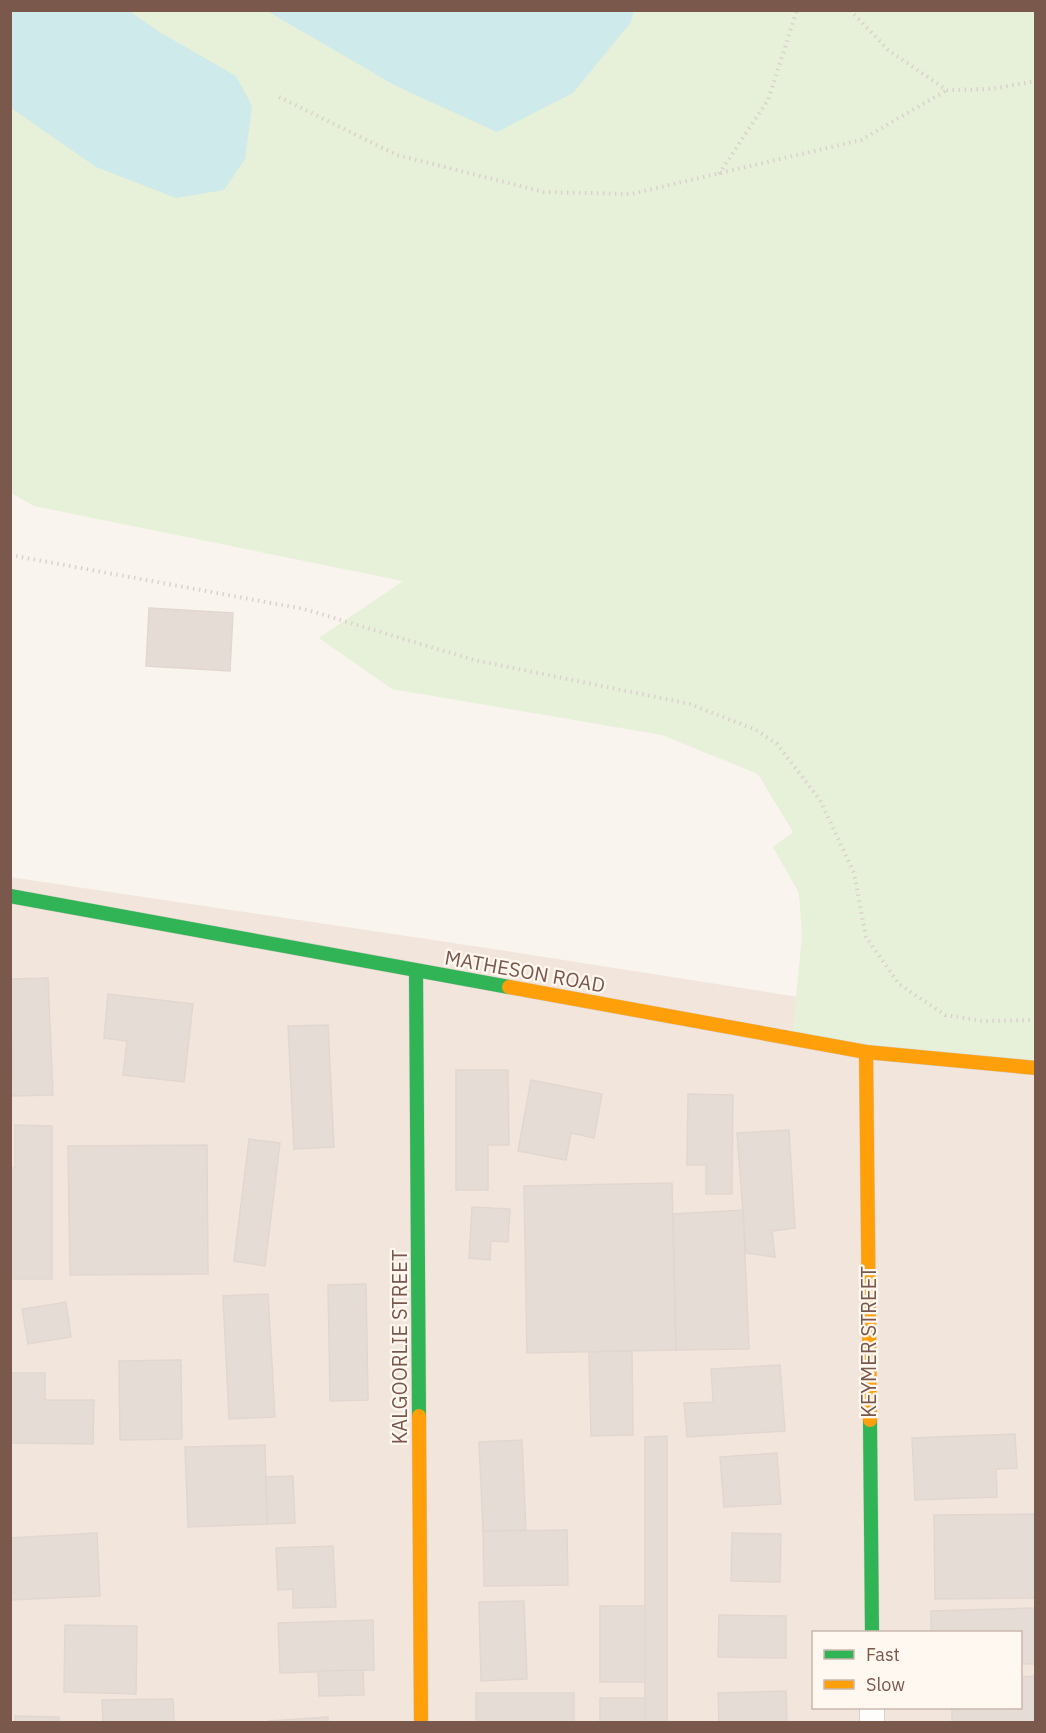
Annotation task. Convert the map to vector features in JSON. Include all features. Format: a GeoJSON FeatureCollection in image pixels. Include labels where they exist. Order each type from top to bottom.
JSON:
{"type":"FeatureCollection","features":[{"type":"Feature","properties":{"kind":"street","name":"MATHESON ROAD"},"geometry":{"type":"LineString","coordinates":[[10,896],[866,1052],[1035,1068]]}},
{"type":"Feature","properties":{"kind":"street","name":"KALGOORLIE STREET"},"geometry":{"type":"LineString","coordinates":[[416,971],[421,1722]]}},
{"type":"Feature","properties":{"kind":"street","name":"KEYMER STREET"},"geometry":{"type":"LineString","coordinates":[[866,1052],[872,1631]]}},
{"type":"Feature","properties":{"kind":"path"},"geometry":{"type":"LineString","coordinates":[[719,174],[768,100],[797,10]]}},
{"type":"Feature","properties":{"kind":"path"},"geometry":{"type":"LineString","coordinates":[[850,10],[888,50],[947,90]]}},
{"type":"Feature","properties":{"kind":"path"},"geometry":{"type":"LineString","coordinates":[[279,98],[397,155],[544,192],[631,194],[861,140],[947,90],[992,89],[1035,81]]}},
{"type":"Feature","properties":{"kind":"path"},"geometry":{"type":"LineString","coordinates":[[10,555],[304,609],[474,660],[690,704],[756,730],[777,744],[820,800],[854,873],[866,937],[899,984],[945,1015],[983,1021],[1035,1020]]}},
{"type":"Feature","properties":{"kind":"shaded area"},"geometry":{"type":"Polygon","coordinates":[[[10,877],[507,951],[855,1006],[1035,1016],[1035,1722],[11,1722],[10,877]]]}},
{"type":"Feature","properties":{"kind":"green space"},"geometry":{"type":"Polygon","coordinates":[[[10,11],[1035,11],[1035,1068],[792,1038],[802,937],[799,893],[773,847],[793,832],[758,774],[662,735],[392,689],[319,638],[403,581],[34,506],[11,493],[10,11]]]}},
{"type":"Feature","properties":{"kind":"water"},"geometry":{"type":"Polygon","coordinates":[[[11,10],[129,11],[161,33],[236,76],[252,106],[245,159],[224,190],[176,198],[96,167],[11,108],[11,10]]]}},
{"type":"Feature","properties":{"kind":"water"},"geometry":{"type":"Polygon","coordinates":[[[267,11],[634,11],[631,22],[573,93],[497,132],[396,86],[267,11]]]}},
{"type":"Feature","properties":{"kind":"building"},"geometry":{"type":"Polygon","coordinates":[[[149,608],[233,613],[230,671],[146,666],[149,608]]]}},
{"type":"Feature","properties":{"kind":"building"},"geometry":{"type":"Polygon","coordinates":[[[48,978],[53,1095],[10,1096],[10,1078],[13,1078],[10,979],[48,978]]]}},
{"type":"Feature","properties":{"kind":"building"},"geometry":{"type":"Polygon","coordinates":[[[108,994],[193,1004],[184,1082],[123,1075],[127,1041],[104,1038],[108,994]]]}},
{"type":"Feature","properties":{"kind":"building"},"geometry":{"type":"Polygon","coordinates":[[[328,1025],[334,1147],[294,1149],[288,1026],[328,1025]]]}},
{"type":"Feature","properties":{"kind":"building"},"geometry":{"type":"Polygon","coordinates":[[[456,1070],[508,1070],[509,1145],[488,1145],[488,1190],[456,1190],[456,1070]]]}},
{"type":"Feature","properties":{"kind":"building"},"geometry":{"type":"Polygon","coordinates":[[[531,1080],[602,1094],[594,1138],[571,1133],[566,1160],[518,1151],[531,1080]]]}},
{"type":"Feature","properties":{"kind":"building"},"geometry":{"type":"Polygon","coordinates":[[[688,1094],[733,1095],[732,1194],[706,1194],[706,1165],[687,1165],[688,1094]]]}},
{"type":"Feature","properties":{"kind":"building"},"geometry":{"type":"Polygon","coordinates":[[[15,1125],[52,1126],[52,1279],[10,1279],[10,1168],[15,1168],[15,1125]]]}},
{"type":"Feature","properties":{"kind":"building"},"geometry":{"type":"Polygon","coordinates":[[[789,1130],[795,1228],[772,1231],[775,1257],[746,1253],[737,1133],[789,1130]]]}},
{"type":"Feature","properties":{"kind":"building"},"geometry":{"type":"Polygon","coordinates":[[[249,1139],[280,1143],[265,1266],[234,1261],[249,1139]]]}},
{"type":"Feature","properties":{"kind":"building"},"geometry":{"type":"Polygon","coordinates":[[[207,1145],[208,1274],[70,1275],[68,1146],[207,1145]]]}},
{"type":"Feature","properties":{"kind":"building"},"geometry":{"type":"Polygon","coordinates":[[[672,1183],[676,1350],[527,1353],[524,1186],[672,1183]]]}},
{"type":"Feature","properties":{"kind":"building"},"geometry":{"type":"Polygon","coordinates":[[[472,1207],[510,1209],[508,1242],[491,1241],[490,1260],[469,1258],[472,1207]]]}},
{"type":"Feature","properties":{"kind":"building"},"geometry":{"type":"Polygon","coordinates":[[[743,1210],[749,1349],[676,1350],[673,1214],[743,1210]]]}},
{"type":"Feature","properties":{"kind":"building"},"geometry":{"type":"Polygon","coordinates":[[[366,1284],[368,1400],[330,1401],[328,1285],[366,1284]]]}},
{"type":"Feature","properties":{"kind":"building"},"geometry":{"type":"Polygon","coordinates":[[[268,1294],[275,1417],[229,1419],[223,1296],[268,1294]]]}},
{"type":"Feature","properties":{"kind":"building"},"geometry":{"type":"Polygon","coordinates":[[[66,1302],[71,1337],[28,1344],[22,1309],[66,1302]]]}},
{"type":"Feature","properties":{"kind":"building"},"geometry":{"type":"Polygon","coordinates":[[[632,1351],[633,1435],[591,1436],[589,1352],[632,1351]]]}},
{"type":"Feature","properties":{"kind":"building"},"geometry":{"type":"Polygon","coordinates":[[[181,1360],[182,1439],[120,1440],[119,1361],[181,1360]]]}},
{"type":"Feature","properties":{"kind":"building"},"geometry":{"type":"Polygon","coordinates":[[[780,1365],[785,1431],[687,1437],[684,1403],[713,1402],[711,1369],[780,1365]]]}},
{"type":"Feature","properties":{"kind":"building"},"geometry":{"type":"Polygon","coordinates":[[[10,1373],[45,1373],[45,1400],[94,1400],[93,1444],[10,1443],[10,1373]]]}},
{"type":"Feature","properties":{"kind":"building"},"geometry":{"type":"Polygon","coordinates":[[[1015,1434],[1017,1468],[996,1469],[997,1497],[915,1500],[912,1438],[1015,1434]]]}},
{"type":"Feature","properties":{"kind":"building"},"geometry":{"type":"Polygon","coordinates":[[[667,1436],[667,1722],[645,1722],[645,1437],[667,1436]]]}},
{"type":"Feature","properties":{"kind":"building"},"geometry":{"type":"Polygon","coordinates":[[[522,1440],[526,1530],[483,1531],[479,1442],[522,1440]]]}},
{"type":"Feature","properties":{"kind":"building"},"geometry":{"type":"Polygon","coordinates":[[[265,1445],[267,1524],[188,1527],[185,1447],[265,1445]]]}},
{"type":"Feature","properties":{"kind":"building"},"geometry":{"type":"Polygon","coordinates":[[[777,1453],[781,1504],[724,1507],[720,1457],[777,1453]]]}},
{"type":"Feature","properties":{"kind":"building"},"geometry":{"type":"Polygon","coordinates":[[[293,1476],[295,1523],[267,1524],[266,1477],[293,1476]]]}},
{"type":"Feature","properties":{"kind":"building"},"geometry":{"type":"Polygon","coordinates":[[[1036,1514],[1036,1598],[935,1599],[934,1515],[1036,1514]]]}},
{"type":"Feature","properties":{"kind":"building"},"geometry":{"type":"Polygon","coordinates":[[[567,1530],[568,1585],[484,1586],[483,1531],[567,1530]]]}},
{"type":"Feature","properties":{"kind":"building"},"geometry":{"type":"Polygon","coordinates":[[[97,1533],[100,1596],[10,1600],[10,1538],[97,1533]]]}},
{"type":"Feature","properties":{"kind":"building"},"geometry":{"type":"Polygon","coordinates":[[[732,1533],[781,1534],[780,1582],[731,1581],[732,1533]]]}},
{"type":"Feature","properties":{"kind":"building"},"geometry":{"type":"Polygon","coordinates":[[[333,1546],[336,1607],[293,1608],[293,1589],[278,1590],[276,1548],[333,1546]]]}},
{"type":"Feature","properties":{"kind":"building"},"geometry":{"type":"Polygon","coordinates":[[[524,1601],[527,1679],[481,1681],[479,1602],[524,1601]]]}},
{"type":"Feature","properties":{"kind":"building"},"geometry":{"type":"Polygon","coordinates":[[[600,1606],[645,1606],[645,1682],[600,1682],[600,1606]]]}},
{"type":"Feature","properties":{"kind":"building"},"geometry":{"type":"Polygon","coordinates":[[[1036,1608],[1036,1664],[1022,1664],[1022,1631],[931,1631],[931,1611],[1036,1608]]]}},
{"type":"Feature","properties":{"kind":"building"},"geometry":{"type":"Polygon","coordinates":[[[719,1615],[786,1616],[786,1658],[718,1657],[719,1615]]]}},
{"type":"Feature","properties":{"kind":"building"},"geometry":{"type":"Polygon","coordinates":[[[373,1620],[374,1670],[280,1673],[278,1623],[373,1620]]]}},
{"type":"Feature","properties":{"kind":"building"},"geometry":{"type":"Polygon","coordinates":[[[65,1625],[137,1626],[136,1694],[64,1692],[65,1625]]]}},
{"type":"Feature","properties":{"kind":"building"},"geometry":{"type":"Polygon","coordinates":[[[363,1670],[364,1695],[319,1696],[318,1671],[363,1670]]]}},
{"type":"Feature","properties":{"kind":"building"},"geometry":{"type":"Polygon","coordinates":[[[1036,1676],[1036,1722],[952,1722],[952,1709],[1022,1709],[1022,1677],[1036,1676]]]}},
{"type":"Feature","properties":{"kind":"building"},"geometry":{"type":"Polygon","coordinates":[[[786,1691],[787,1722],[719,1722],[718,1693],[786,1691]]]}},
{"type":"Feature","properties":{"kind":"building"},"geometry":{"type":"Polygon","coordinates":[[[476,1693],[574,1693],[574,1722],[476,1722],[476,1693]]]}},
{"type":"Feature","properties":{"kind":"building"},"geometry":{"type":"Polygon","coordinates":[[[600,1698],[645,1698],[645,1722],[600,1722],[600,1698]]]}},
{"type":"Feature","properties":{"kind":"building"},"geometry":{"type":"Polygon","coordinates":[[[173,1699],[174,1722],[103,1722],[102,1700],[173,1699]]]}},
{"type":"Feature","properties":{"kind":"building"},"geometry":{"type":"Polygon","coordinates":[[[15,1716],[59,1717],[59,1722],[15,1722],[15,1716]]]}},
{"type":"Feature","properties":{"kind":"building"},"geometry":{"type":"Polygon","coordinates":[[[328,1717],[328,1722],[269,1722],[269,1721],[328,1717]]]}},
{"type":"Feature","properties":{"kind":"traffic: fast"},"geometry":{"type":"LineString","coordinates":[[10,896],[509,987]]}},
{"type":"Feature","properties":{"kind":"traffic: fast"},"geometry":{"type":"LineString","coordinates":[[416,971],[419,1416]]}},
{"type":"Feature","properties":{"kind":"traffic: fast"},"geometry":{"type":"LineString","coordinates":[[870,1420],[872,1631]]}},
{"type":"Feature","properties":{"kind":"traffic: slow"},"geometry":{"type":"LineString","coordinates":[[509,987],[866,1052],[1036,1068]]}},
{"type":"Feature","properties":{"kind":"traffic: slow"},"geometry":{"type":"LineString","coordinates":[[866,1052],[870,1420]]}},
{"type":"Feature","properties":{"kind":"traffic: slow"},"geometry":{"type":"LineString","coordinates":[[419,1416],[421,1722]]}}]}
